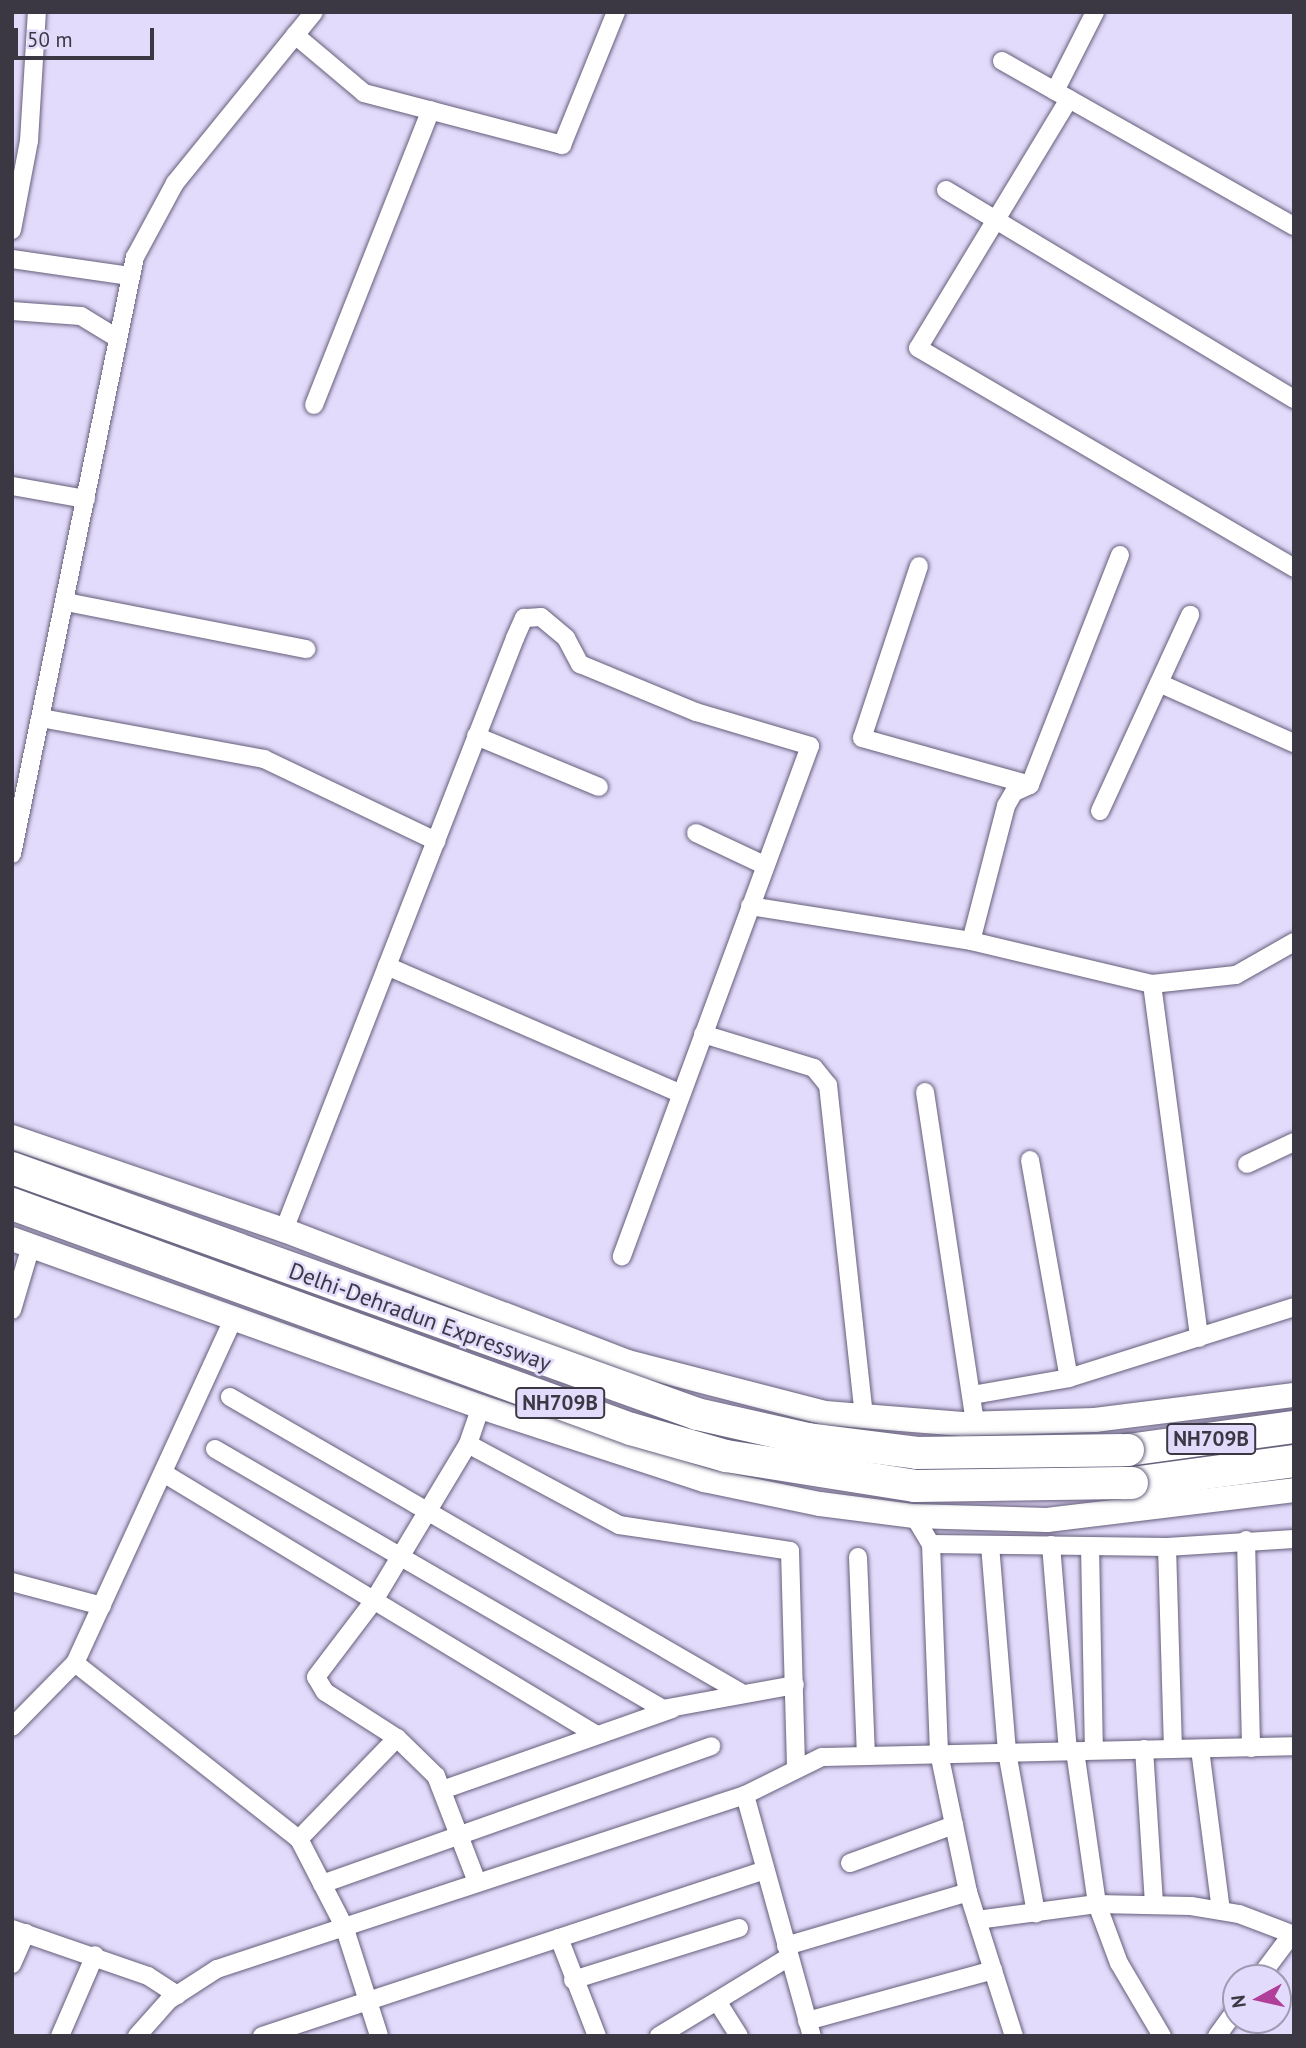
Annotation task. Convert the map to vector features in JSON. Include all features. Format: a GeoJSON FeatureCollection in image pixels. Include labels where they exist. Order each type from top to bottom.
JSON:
{"type":"FeatureCollection","features":[{"type":"Feature","properties":{"kind":"highway","name":"Delhi-Dehradun Expressway"},"geometry":{"type":"LineString","coordinates":[[12,1168],[642,1398],[752,1428],[878,1449],[1023,1456],[1294,1427]]}},
{"type":"Feature","properties":{"kind":"highway","name":"Delhi-Dehradun Expressway"},"geometry":{"type":"LineString","coordinates":[[12,1204],[631,1429],[779,1468],[915,1486],[1023,1490],[1132,1483],[1294,1461]]}},
{"type":"Feature","properties":{"kind":"street"},"geometry":{"type":"LineString","coordinates":[[12,230],[37,12]]}},
{"type":"Feature","properties":{"kind":"street"},"geometry":{"type":"LineString","coordinates":[[12,854],[66,603],[130,276],[168,194],[314,12]]}},
{"type":"Feature","properties":{"kind":"street"},"geometry":{"type":"LineString","coordinates":[[295,35],[364,93],[562,145],[617,12]]}},
{"type":"Feature","properties":{"kind":"street"},"geometry":{"type":"LineString","coordinates":[[1095,12],[1062,95],[918,348],[1294,568]]}},
{"type":"Feature","properties":{"kind":"street"},"geometry":{"type":"LineString","coordinates":[[1002,61],[1294,226]]}},
{"type":"Feature","properties":{"kind":"street"},"geometry":{"type":"LineString","coordinates":[[314,405],[430,110]]}},
{"type":"Feature","properties":{"kind":"street"},"geometry":{"type":"LineString","coordinates":[[946,190],[1294,399]]}},
{"type":"Feature","properties":{"kind":"street"},"geometry":{"type":"LineString","coordinates":[[12,259],[130,276]]}},
{"type":"Feature","properties":{"kind":"street"},"geometry":{"type":"LineString","coordinates":[[12,312],[81,316],[117,338]]}},
{"type":"Feature","properties":{"kind":"street"},"geometry":{"type":"LineString","coordinates":[[12,486],[86,499]]}},
{"type":"Feature","properties":{"kind":"street"},"geometry":{"type":"LineString","coordinates":[[971,941],[1006,806],[1014,792],[1030,785],[1120,555]]}},
{"type":"Feature","properties":{"kind":"street"},"geometry":{"type":"LineString","coordinates":[[919,566],[862,738],[1030,785]]}},
{"type":"Feature","properties":{"kind":"street"},"geometry":{"type":"LineString","coordinates":[[66,603],[306,649]]}},
{"type":"Feature","properties":{"kind":"street"},"geometry":{"type":"LineString","coordinates":[[1100,811],[1190,615]]}},
{"type":"Feature","properties":{"kind":"street"},"geometry":{"type":"LineString","coordinates":[[12,1727],[75,1663],[165,1474],[234,1317],[284,1230],[524,618],[541,617],[566,638],[580,664],[696,712],[810,746],[764,864],[622,1256]]}},
{"type":"Feature","properties":{"kind":"street"},"geometry":{"type":"LineString","coordinates":[[1159,683],[1294,743]]}},
{"type":"Feature","properties":{"kind":"street"},"geometry":{"type":"LineString","coordinates":[[41,718],[264,758],[436,841]]}},
{"type":"Feature","properties":{"kind":"street"},"geometry":{"type":"LineString","coordinates":[[476,736],[599,787]]}},
{"type":"Feature","properties":{"kind":"street"},"geometry":{"type":"LineString","coordinates":[[696,833],[764,864]]}},
{"type":"Feature","properties":{"kind":"street"},"geometry":{"type":"LineString","coordinates":[[750,906],[971,941],[1152,984],[1236,975],[1294,942]]}},
{"type":"Feature","properties":{"kind":"street"},"geometry":{"type":"LineString","coordinates":[[387,966],[681,1094]]}},
{"type":"Feature","properties":{"kind":"street"},"geometry":{"type":"LineString","coordinates":[[1152,984],[1199,1338]]}},
{"type":"Feature","properties":{"kind":"street"},"geometry":{"type":"LineString","coordinates":[[704,1034],[814,1068],[828,1085],[864,1419]]}},
{"type":"Feature","properties":{"kind":"street"},"geometry":{"type":"LineString","coordinates":[[925,1092],[975,1424]]}},
{"type":"Feature","properties":{"kind":"street"},"geometry":{"type":"LineString","coordinates":[[12,1137],[284,1230],[628,1362],[864,1419],[975,1424],[1095,1420],[1294,1395]]}},
{"type":"Feature","properties":{"kind":"street"},"geometry":{"type":"LineString","coordinates":[[1247,1164],[1294,1142]]}},
{"type":"Feature","properties":{"kind":"street"},"geometry":{"type":"LineString","coordinates":[[1030,1160],[1069,1378]]}},
{"type":"Feature","properties":{"kind":"street"},"geometry":{"type":"LineString","coordinates":[[12,1310],[22,1243],[481,1407],[704,1480],[915,1516],[1046,1520],[1294,1490]]}},
{"type":"Feature","properties":{"kind":"street"},"geometry":{"type":"LineString","coordinates":[[972,1395],[1069,1378],[1294,1307]]}},
{"type":"Feature","properties":{"kind":"street"},"geometry":{"type":"LineString","coordinates":[[230,1397],[740,1692]]}},
{"type":"Feature","properties":{"kind":"street"},"geometry":{"type":"LineString","coordinates":[[477,1882],[445,1790],[397,1738],[325,1692],[316,1677],[373,1602],[468,1444],[481,1407]]}},
{"type":"Feature","properties":{"kind":"street"},"geometry":{"type":"LineString","coordinates":[[468,1444],[619,1525],[790,1550],[796,1767]]}},
{"type":"Feature","properties":{"kind":"street"},"geometry":{"type":"LineString","coordinates":[[215,1449],[663,1709],[673,1709]]}},
{"type":"Feature","properties":{"kind":"street"},"geometry":{"type":"LineString","coordinates":[[165,1474],[595,1734]]}},
{"type":"Feature","properties":{"kind":"street"},"geometry":{"type":"LineString","coordinates":[[915,1516],[931,1544],[939,1754],[968,1892],[1014,2036]]}},
{"type":"Feature","properties":{"kind":"street"},"geometry":{"type":"LineString","coordinates":[[931,1544],[1167,1547],[1294,1539]]}},
{"type":"Feature","properties":{"kind":"street"},"geometry":{"type":"LineString","coordinates":[[1246,1540],[1251,1748]]}},
{"type":"Feature","properties":{"kind":"street"},"geometry":{"type":"LineString","coordinates":[[990,1545],[1007,1752],[1036,1913]]}},
{"type":"Feature","properties":{"kind":"street"},"geometry":{"type":"LineString","coordinates":[[1051,1545],[1071,1751],[1097,1904],[1119,1963],[1162,2036]]}},
{"type":"Feature","properties":{"kind":"street"},"geometry":{"type":"LineString","coordinates":[[1090,1546],[1094,1747]]}},
{"type":"Feature","properties":{"kind":"street"},"geometry":{"type":"LineString","coordinates":[[1167,1547],[1172,1749]]}},
{"type":"Feature","properties":{"kind":"street"},"geometry":{"type":"LineString","coordinates":[[858,1557],[866,1755]]}},
{"type":"Feature","properties":{"kind":"street"},"geometry":{"type":"LineString","coordinates":[[12,1582],[102,1606]]}},
{"type":"Feature","properties":{"kind":"street"},"geometry":{"type":"LineString","coordinates":[[75,1663],[299,1839],[344,1926],[379,2036]]}},
{"type":"Feature","properties":{"kind":"street"},"geometry":{"type":"LineString","coordinates":[[445,1790],[595,1734],[673,1709],[740,1692],[795,1685]]}},
{"type":"Feature","properties":{"kind":"street"},"geometry":{"type":"LineString","coordinates":[[299,1839],[397,1738]]}},
{"type":"Feature","properties":{"kind":"street"},"geometry":{"type":"LineString","coordinates":[[322,1884],[462,1837],[711,1746]]}},
{"type":"Feature","properties":{"kind":"street"},"geometry":{"type":"LineString","coordinates":[[137,2036],[177,1995],[217,1969],[745,1795],[796,1767],[822,1757],[1071,1751],[1094,1747],[1200,1749],[1294,1746]]}},
{"type":"Feature","properties":{"kind":"street"},"geometry":{"type":"LineString","coordinates":[[1144,1749],[1154,1906]]}},
{"type":"Feature","properties":{"kind":"street"},"geometry":{"type":"LineString","coordinates":[[1200,1749],[1221,1911]]}},
{"type":"Feature","properties":{"kind":"street"},"geometry":{"type":"LineString","coordinates":[[745,1795],[809,2028],[993,1970]]}},
{"type":"Feature","properties":{"kind":"street"},"geometry":{"type":"LineString","coordinates":[[850,1863],[954,1825]]}},
{"type":"Feature","properties":{"kind":"street"},"geometry":{"type":"LineString","coordinates":[[261,2036],[293,2031],[559,1938],[765,1870]]}},
{"type":"Feature","properties":{"kind":"street"},"geometry":{"type":"LineString","coordinates":[[662,2035],[788,1952],[968,1892]]}},
{"type":"Feature","properties":{"kind":"street"},"geometry":{"type":"LineString","coordinates":[[977,1920],[1097,1904],[1221,1911],[1293,1935],[1270,1964]]}},
{"type":"Feature","properties":{"kind":"street"},"geometry":{"type":"LineString","coordinates":[[573,1980],[739,1928]]}},
{"type":"Feature","properties":{"kind":"street"},"geometry":{"type":"LineString","coordinates":[[12,1964],[19,1931],[95,1955],[177,1995]]}},
{"type":"Feature","properties":{"kind":"street"},"geometry":{"type":"LineString","coordinates":[[559,1938],[573,1980],[597,2036]]}},
{"type":"Feature","properties":{"kind":"street"},"geometry":{"type":"LineString","coordinates":[[60,2036],[95,1955]]}},
{"type":"Feature","properties":{"kind":"street"},"geometry":{"type":"LineString","coordinates":[[717,2001],[738,2036]]}}]}
